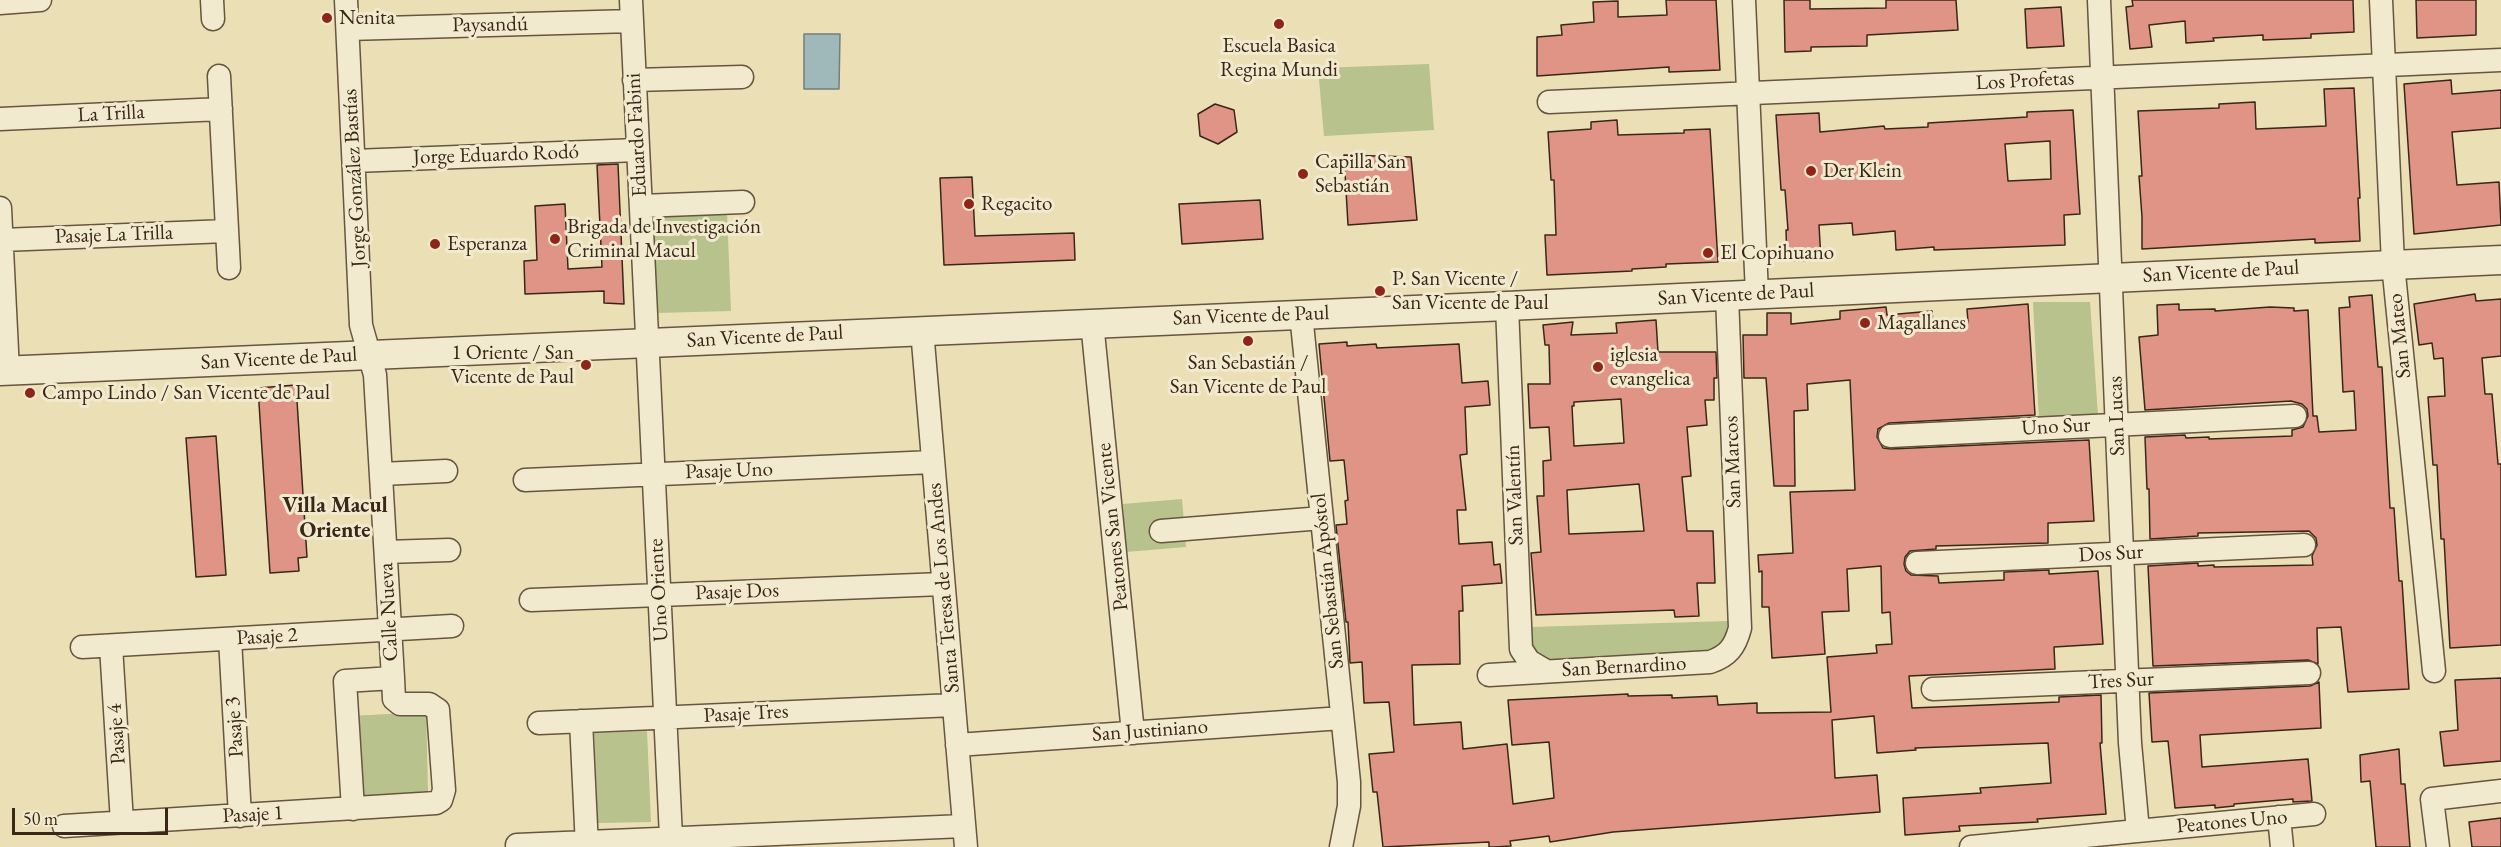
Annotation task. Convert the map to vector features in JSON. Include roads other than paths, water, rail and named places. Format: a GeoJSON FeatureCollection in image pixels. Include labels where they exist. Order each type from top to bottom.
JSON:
{"type":"FeatureCollection","features":[{"type":"Feature","properties":{"kind":"street"},"geometry":{"type":"LineString","coordinates":[[0,3],[40,0]]}},
{"type":"Feature","properties":{"kind":"street","name":"Jorge González Bastías"},"geometry":{"type":"LineString","coordinates":[[346,0],[362,334],[368,355]]}},
{"type":"Feature","properties":{"kind":"street"},"geometry":{"type":"LineString","coordinates":[[1744,0],[1757,294]]}},
{"type":"Feature","properties":{"kind":"street","name":"San Lucas"},"geometry":{"type":"LineString","coordinates":[[2098,0],[2128,681],[2138,831]]}},
{"type":"Feature","properties":{"kind":"street","name":"San Mateo"},"geometry":{"type":"LineString","coordinates":[[2381,0],[2393,264],[2434,671]]}},
{"type":"Feature","properties":{"kind":"street","name":"Paysandú"},"geometry":{"type":"LineString","coordinates":[[348,29],[631,10]]}},
{"type":"Feature","properties":{"kind":"street","name":"Eduardo Fabini"},"geometry":{"type":"LineString","coordinates":[[631,10],[647,342]]}},
{"type":"Feature","properties":{"kind":"street","name":"Los Profetas"},"geometry":{"type":"LineString","coordinates":[[1550,102],[2501,60]]}},
{"type":"Feature","properties":{"kind":"street"},"geometry":{"type":"LineString","coordinates":[[219,76],[229,268]]}},
{"type":"Feature","properties":{"kind":"street"},"geometry":{"type":"LineString","coordinates":[[634,80],[741,77]]}},
{"type":"Feature","properties":{"kind":"street","name":"La Trilla"},"geometry":{"type":"LineString","coordinates":[[0,119],[221,109]]}},
{"type":"Feature","properties":{"kind":"street","name":"Jorge Eduardo Rodó"},"geometry":{"type":"LineString","coordinates":[[354,161],[638,150]]}},
{"type":"Feature","properties":{"kind":"street"},"geometry":{"type":"LineString","coordinates":[[640,206],[743,202]]}},
{"type":"Feature","properties":{"kind":"street"},"geometry":{"type":"LineString","coordinates":[[0,208],[4,371]]}},
{"type":"Feature","properties":{"kind":"street","name":"Pasaje La Trilla"},"geometry":{"type":"LineString","coordinates":[[2,240],[227,231]]}},
{"type":"Feature","properties":{"kind":"street","name":"San Vicente de Paul"},"geometry":{"type":"LineString","coordinates":[[4,371],[1092,322],[1507,306],[2501,260]]}},
{"type":"Feature","properties":{"kind":"street","name":"San Marcos"},"geometry":{"type":"LineString","coordinates":[[1727,296],[1740,628]]}},
{"type":"Feature","properties":{"kind":"street","name":"San Valentín"},"geometry":{"type":"LineString","coordinates":[[1507,306],[1521,649],[1529,661],[1546,671]]}},
{"type":"Feature","properties":{"kind":"street","name":"San Sebastián Apóstol"},"geometry":{"type":"LineString","coordinates":[[1301,314],[1349,782],[1349,806],[1341,847]]}},
{"type":"Feature","properties":{"kind":"street","name":"Peatones San Vicente"},"geometry":{"type":"LineString","coordinates":[[1092,322],[1133,732]]}},
{"type":"Feature","properties":{"kind":"street","name":"Santa Teresa de Los Andes"},"geometry":{"type":"LineString","coordinates":[[922,330],[965,837]]}},
{"type":"Feature","properties":{"kind":"street","name":"Uno Oriente"},"geometry":{"type":"LineString","coordinates":[[647,342],[671,837]]}},
{"type":"Feature","properties":{"kind":"street","name":"Calle Nueva"},"geometry":{"type":"LineString","coordinates":[[352,809],[345,681],[393,678],[375,375],[368,355]]}},
{"type":"Feature","properties":{"kind":"street","name":"Uno Sur"},"geometry":{"type":"LineString","coordinates":[[1890,436],[2295,416]]}},
{"type":"Feature","properties":{"kind":"street","name":"Pasaje Uno"},"geometry":{"type":"LineString","coordinates":[[525,480],[933,462]]}},
{"type":"Feature","properties":{"kind":"street"},"geometry":{"type":"LineString","coordinates":[[381,474],[446,471]]}},
{"type":"Feature","properties":{"kind":"street"},"geometry":{"type":"LineString","coordinates":[[1161,531],[1322,518]]}},
{"type":"Feature","properties":{"kind":"street","name":"Dos Sur"},"geometry":{"type":"LineString","coordinates":[[1917,563],[2304,545]]}},
{"type":"Feature","properties":{"kind":"street"},"geometry":{"type":"LineString","coordinates":[[386,552],[449,550]]}},
{"type":"Feature","properties":{"kind":"street","name":"Pasaje Dos"},"geometry":{"type":"LineString","coordinates":[[531,600],[943,584]]}},
{"type":"Feature","properties":{"kind":"street","name":"Pasaje 2"},"geometry":{"type":"LineString","coordinates":[[82,647],[452,626]]}},
{"type":"Feature","properties":{"kind":"street","name":"San Bernardino"},"geometry":{"type":"LineString","coordinates":[[1489,675],[1710,662],[1730,652],[1737,642],[1740,628]]}},
{"type":"Feature","properties":{"kind":"street","name":"Pasaje 3"},"geometry":{"type":"LineString","coordinates":[[230,639],[240,816]]}},
{"type":"Feature","properties":{"kind":"street","name":"Pasaje 4"},"geometry":{"type":"LineString","coordinates":[[111,646],[122,822]]}},
{"type":"Feature","properties":{"kind":"street","name":"Tres Sur"},"geometry":{"type":"LineString","coordinates":[[1933,689],[2309,673]]}},
{"type":"Feature","properties":{"kind":"street","name":"Pasaje 1"},"geometry":{"type":"LineString","coordinates":[[64,826],[430,805],[441,800],[444,790],[438,710],[429,704],[400,704],[394,699],[393,678]]}},
{"type":"Feature","properties":{"kind":"street","name":"Pasaje Tres"},"geometry":{"type":"LineString","coordinates":[[539,723],[954,705]]}},
{"type":"Feature","properties":{"kind":"street","name":"San Justiniano"},"geometry":{"type":"LineString","coordinates":[[957,745],[1342,718]]}},
{"type":"Feature","properties":{"kind":"street"},"geometry":{"type":"LineString","coordinates":[[581,721],[587,844]]}},
{"type":"Feature","properties":{"kind":"street"},"geometry":{"type":"LineString","coordinates":[[2438,847],[2432,799],[2501,790]]}},
{"type":"Feature","properties":{"kind":"street","name":"Peatones Uno"},"geometry":{"type":"LineString","coordinates":[[1979,847],[2314,814]]}},
{"type":"Feature","properties":{"kind":"street"},"geometry":{"type":"LineString","coordinates":[[2279,817],[2282,847]]}},
{"type":"Feature","properties":{"kind":"street"},"geometry":{"type":"LineString","coordinates":[[518,845],[587,844],[671,837],[965,837]]}},
{"type":"Feature","properties":{"kind":"water"},"geometry":{"type":"Polygon","coordinates":[[[804,34],[840,34],[839,89],[804,89],[804,34]]]}},
{"type":"Feature","properties":{"kind":"place","name":"Nenita"},"geometry":{"type":"Point","coordinates":[327,18]}},
{"type":"Feature","properties":{"kind":"place","name":"Escuela Basica Regina Mundi"},"geometry":{"type":"Point","coordinates":[1279,24]}},
{"type":"Feature","properties":{"kind":"place","name":"Der Klein"},"geometry":{"type":"Point","coordinates":[1811,171]}},
{"type":"Feature","properties":{"kind":"place","name":"Capilla San Sebastián"},"geometry":{"type":"Point","coordinates":[1303,174]}},
{"type":"Feature","properties":{"kind":"place","name":"Regacito"},"geometry":{"type":"Point","coordinates":[969,204]}},
{"type":"Feature","properties":{"kind":"place","name":"Brigada de Investigación Criminal Macul"},"geometry":{"type":"Point","coordinates":[555,239]}},
{"type":"Feature","properties":{"kind":"place","name":"Esperanza"},"geometry":{"type":"Point","coordinates":[435,244]}},
{"type":"Feature","properties":{"kind":"place","name":"El Copihuano"},"geometry":{"type":"Point","coordinates":[1708,253]}},
{"type":"Feature","properties":{"kind":"place","name":"P. San Vicente / San Vicente de Paul"},"geometry":{"type":"Point","coordinates":[1380,291]}},
{"type":"Feature","properties":{"kind":"place","name":"Magallanes"},"geometry":{"type":"Point","coordinates":[1865,323]}},
{"type":"Feature","properties":{"kind":"place","name":"San Sebastián / San Vicente de Paul"},"geometry":{"type":"Point","coordinates":[1248,341]}},
{"type":"Feature","properties":{"kind":"place","name":"1 Oriente / San Vicente de Paul"},"geometry":{"type":"Point","coordinates":[586,365]}},
{"type":"Feature","properties":{"kind":"place","name":"iglesia evangelica"},"geometry":{"type":"Point","coordinates":[1598,367]}},
{"type":"Feature","properties":{"kind":"place","name":"Campo Lindo / San Vicente de Paul"},"geometry":{"type":"Point","coordinates":[30,393]}},
{"type":"Feature","properties":{"kind":"district","name":"Villa Macul Oriente"},"geometry":{"type":"Point","coordinates":[335,518]}}]}
